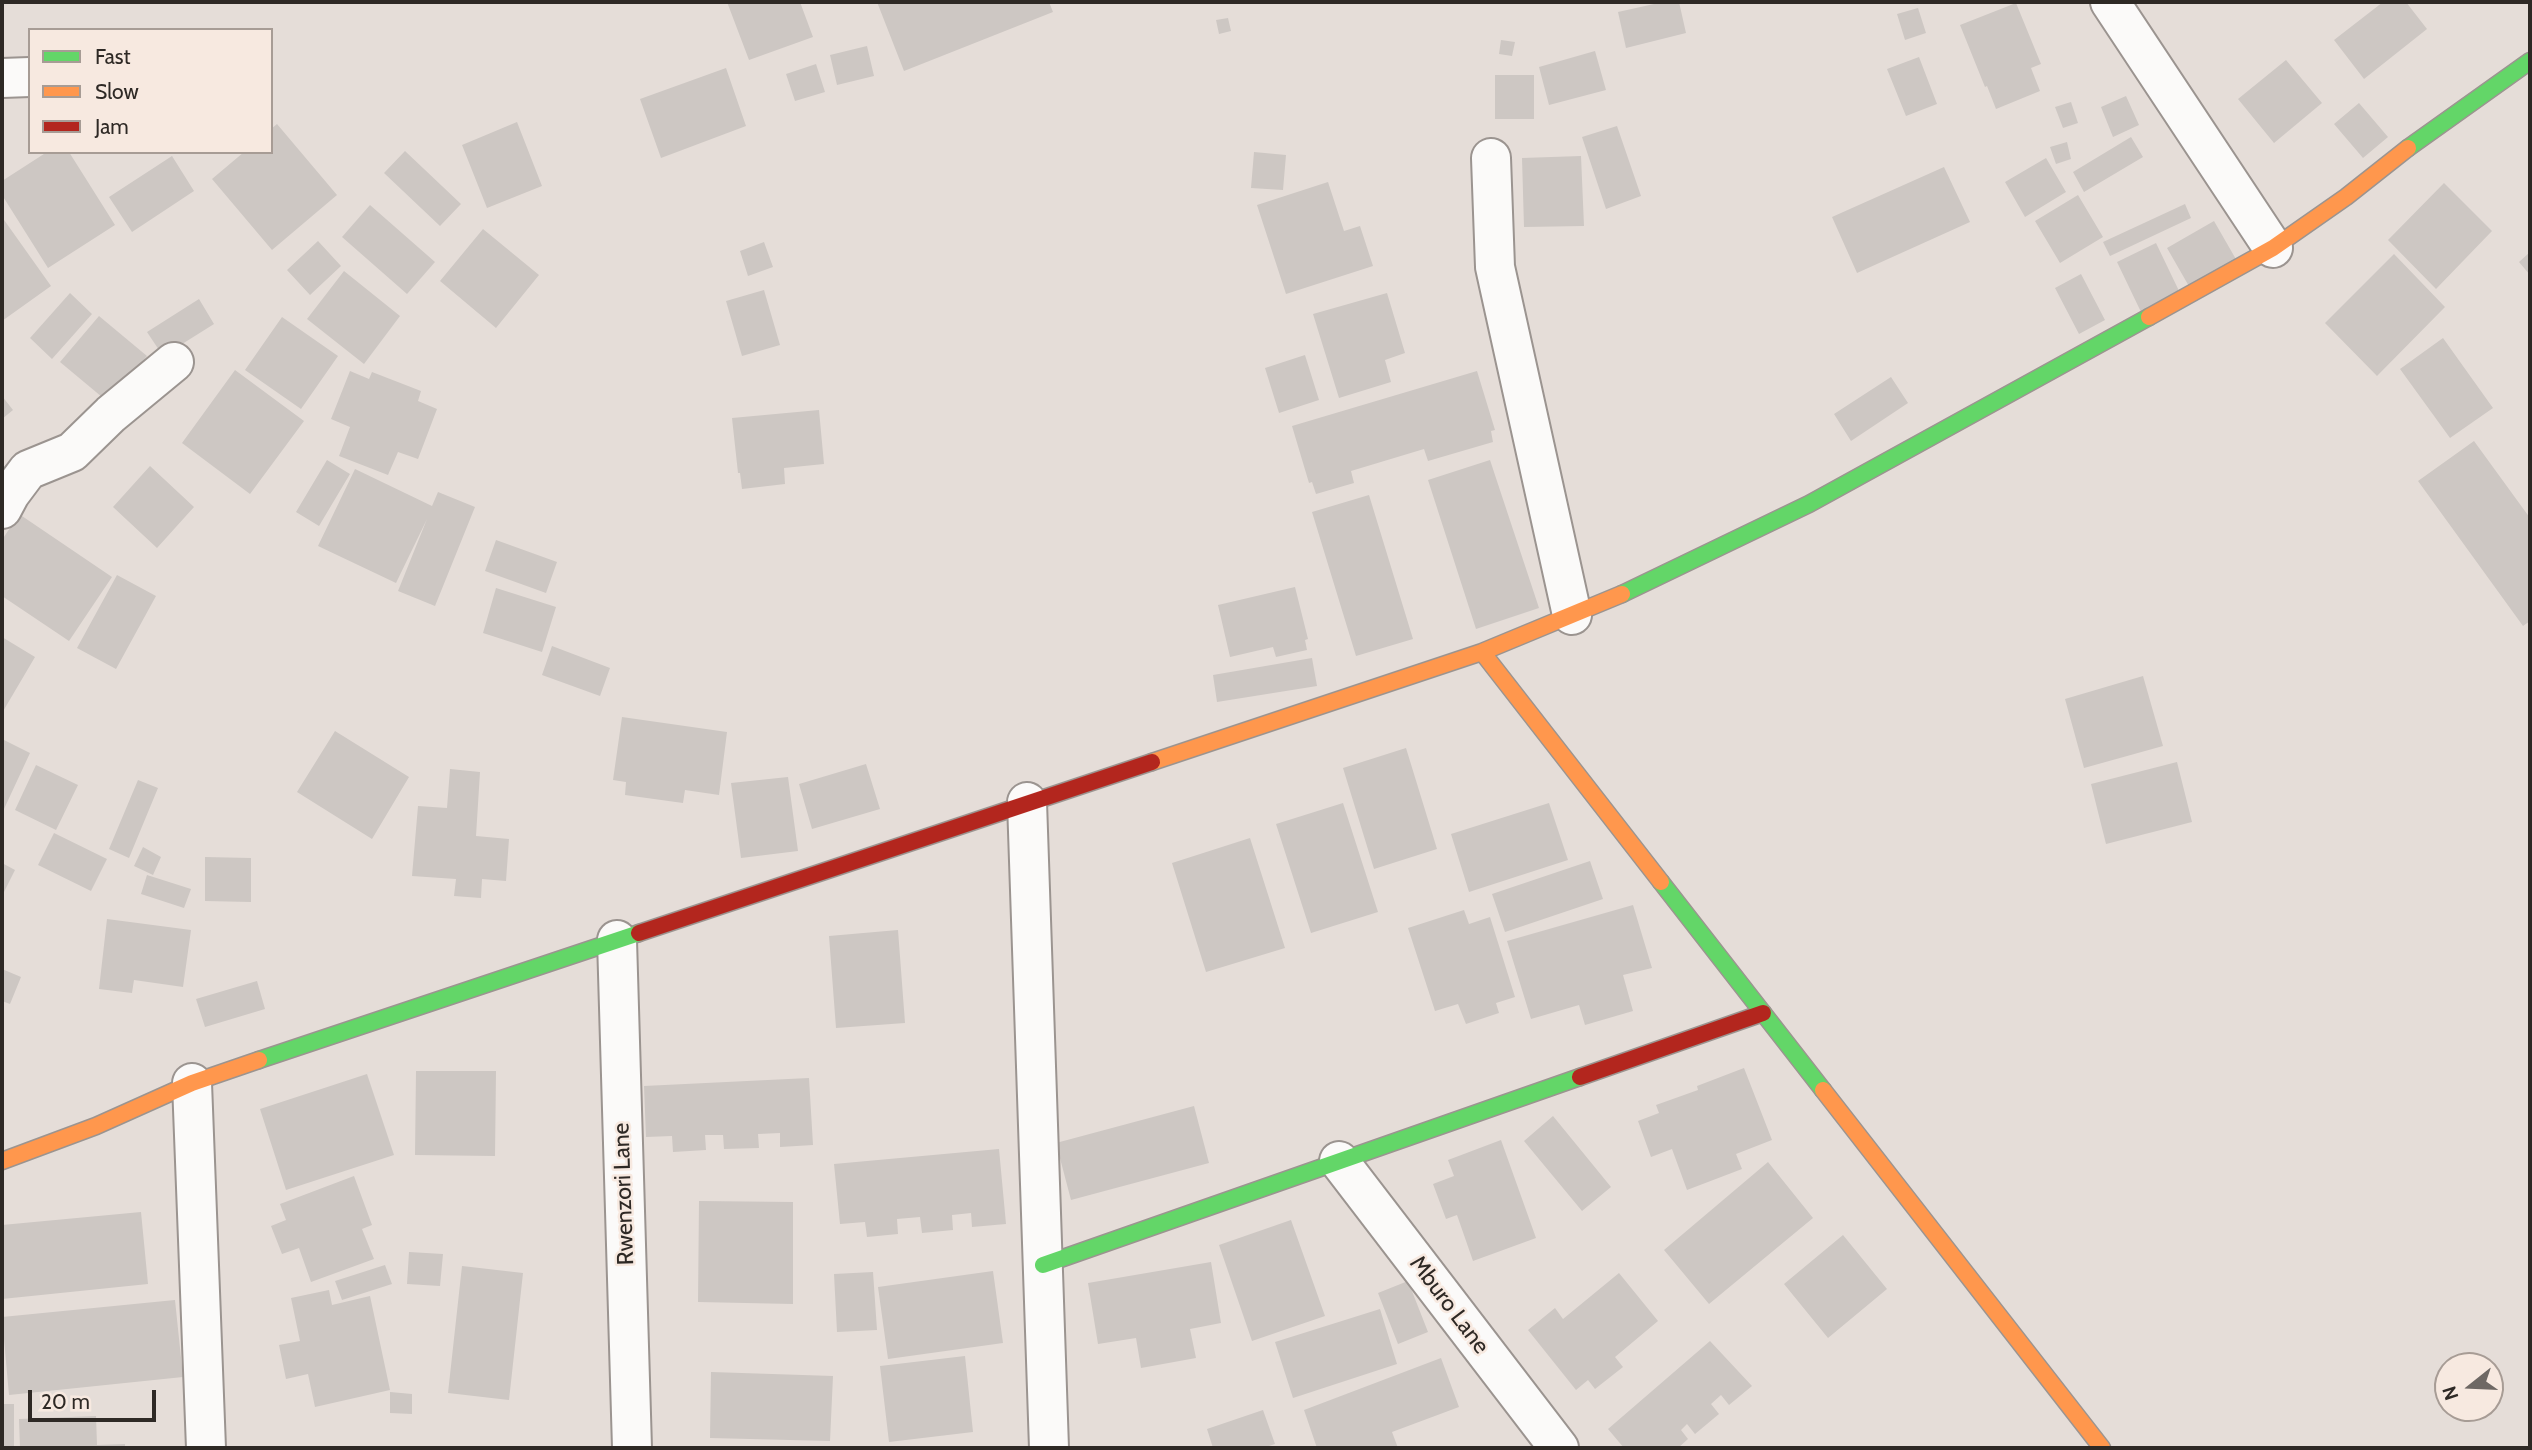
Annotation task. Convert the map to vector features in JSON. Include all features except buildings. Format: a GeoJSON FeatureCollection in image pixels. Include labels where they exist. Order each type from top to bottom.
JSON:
{"type":"FeatureCollection","features":[{"type":"Feature","properties":{"kind":"street"},"geometry":{"type":"LineString","coordinates":[[2110,2],[2273,248]]}},
{"type":"Feature","properties":{"kind":"street"},"geometry":{"type":"LineString","coordinates":[[2,1161],[96,1126],[192,1083],[1027,802],[1325,706],[1482,652],[1634,589],[1809,503],[2273,248],[2346,197],[2426,134],[2530,61]]}},
{"type":"Feature","properties":{"kind":"street"},"geometry":{"type":"LineString","coordinates":[[2,78],[28,77]]}},
{"type":"Feature","properties":{"kind":"street"},"geometry":{"type":"LineString","coordinates":[[1491,158],[1495,267],[1572,615]]}},
{"type":"Feature","properties":{"kind":"street"},"geometry":{"type":"LineString","coordinates":[[2,509],[28,470],[72,452],[111,414],[174,362]]}},
{"type":"Feature","properties":{"kind":"street"},"geometry":{"type":"LineString","coordinates":[[1482,652],[2102,1448]]}},
{"type":"Feature","properties":{"kind":"street"},"geometry":{"type":"LineString","coordinates":[[1027,802],[1049,1448]]}},
{"type":"Feature","properties":{"kind":"street","name":"Rwenzori Lane"},"geometry":{"type":"LineString","coordinates":[[617,940],[632,1448]]}},
{"type":"Feature","properties":{"kind":"street"},"geometry":{"type":"LineString","coordinates":[[1043,1265],[1763,1013]]}},
{"type":"Feature","properties":{"kind":"street"},"geometry":{"type":"LineString","coordinates":[[192,1083],[206,1448]]}},
{"type":"Feature","properties":{"kind":"street","name":"Mburo Lane"},"geometry":{"type":"LineString","coordinates":[[1339,1161],[1559,1448]]}},
{"type":"Feature","properties":{"kind":"traffic: fast"},"geometry":{"type":"LineString","coordinates":[[2408,148],[2530,61]]}},
{"type":"Feature","properties":{"kind":"traffic: fast"},"geometry":{"type":"LineString","coordinates":[[1622,594],[1809,504],[2149,317]]}},
{"type":"Feature","properties":{"kind":"traffic: fast"},"geometry":{"type":"LineString","coordinates":[[1661,882],[1823,1090]]}},
{"type":"Feature","properties":{"kind":"traffic: fast"},"geometry":{"type":"LineString","coordinates":[[259,1060],[639,933]]}},
{"type":"Feature","properties":{"kind":"traffic: fast"},"geometry":{"type":"LineString","coordinates":[[1043,1265],[1580,1077]]}},
{"type":"Feature","properties":{"kind":"traffic: slow"},"geometry":{"type":"LineString","coordinates":[[2149,317],[2273,248],[2346,197],[2408,148]]}},
{"type":"Feature","properties":{"kind":"traffic: slow"},"geometry":{"type":"LineString","coordinates":[[1152,762],[1482,652],[1622,594]]}},
{"type":"Feature","properties":{"kind":"traffic: slow"},"geometry":{"type":"LineString","coordinates":[[1482,652],[1661,882]]}},
{"type":"Feature","properties":{"kind":"traffic: slow"},"geometry":{"type":"LineString","coordinates":[[2,1161],[96,1126],[192,1083],[259,1060]]}},
{"type":"Feature","properties":{"kind":"traffic: slow"},"geometry":{"type":"LineString","coordinates":[[1823,1090],[2102,1448]]}},
{"type":"Feature","properties":{"kind":"traffic: jam"},"geometry":{"type":"LineString","coordinates":[[639,933],[1152,762]]}},
{"type":"Feature","properties":{"kind":"traffic: jam"},"geometry":{"type":"LineString","coordinates":[[1580,1077],[1763,1013]]}}]}
